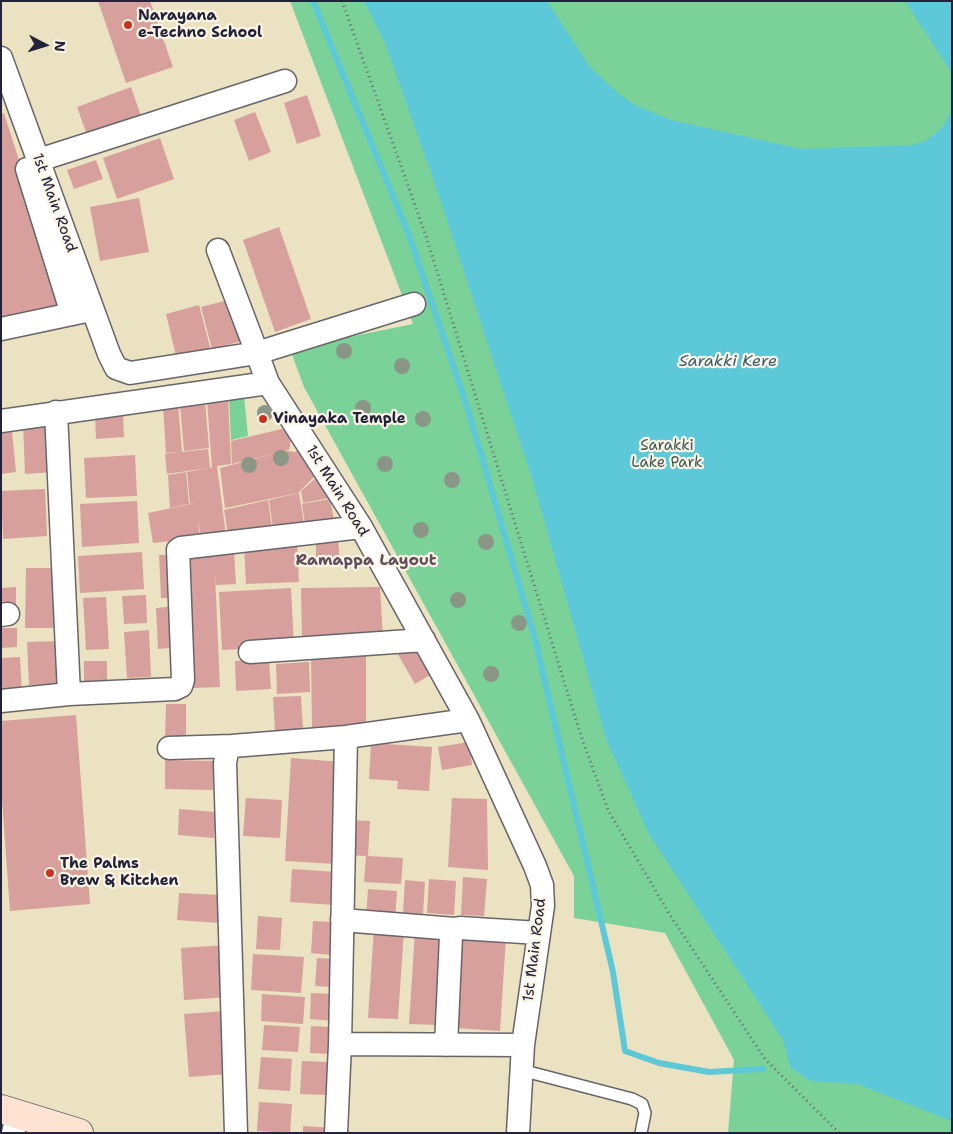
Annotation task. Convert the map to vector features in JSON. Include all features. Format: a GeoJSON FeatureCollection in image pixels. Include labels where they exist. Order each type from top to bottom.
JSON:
{"type":"FeatureCollection","features":[{"type":"Feature","properties":{"kind":"main road"},"geometry":{"type":"LineString","coordinates":[[10,1118],[80,1133]]}},
{"type":"Feature","properties":{"kind":"street","name":"1st Main Road"},"geometry":{"type":"LineString","coordinates":[[1,58],[39,160],[44,197],[83,312],[110,354],[116,368],[130,373],[257,353],[268,383],[361,527],[468,720],[542,885],[543,906],[523,1045],[518,1133]]}},
{"type":"Feature","properties":{"kind":"street"},"geometry":{"type":"LineString","coordinates":[[39,160],[285,81]]}},
{"type":"Feature","properties":{"kind":"street"},"geometry":{"type":"LineString","coordinates":[[1,98],[5,100],[44,197]]}},
{"type":"Feature","properties":{"kind":"street"},"geometry":{"type":"LineString","coordinates":[[218,250],[257,353],[414,304]]}},
{"type":"Feature","properties":{"kind":"street"},"geometry":{"type":"LineString","coordinates":[[1,329],[83,312]]}},
{"type":"Feature","properties":{"kind":"street"},"geometry":{"type":"LineString","coordinates":[[1,421],[268,383]]}},
{"type":"Feature","properties":{"kind":"street"},"geometry":{"type":"LineString","coordinates":[[56,412],[69,694]]}},
{"type":"Feature","properties":{"kind":"street"},"geometry":{"type":"LineString","coordinates":[[1,702],[69,694],[175,689],[181,686],[183,680],[177,554],[181,548],[361,527]]}},
{"type":"Feature","properties":{"kind":"street"},"geometry":{"type":"LineString","coordinates":[[250,652],[424,640]]}},
{"type":"Feature","properties":{"kind":"street"},"geometry":{"type":"LineString","coordinates":[[169,748],[232,746],[346,737],[468,720]]}},
{"type":"Feature","properties":{"kind":"street"},"geometry":{"type":"LineString","coordinates":[[336,1133],[340,1044],[346,737]]}},
{"type":"Feature","properties":{"kind":"street"},"geometry":{"type":"LineString","coordinates":[[232,746],[227,752],[226,763],[236,1133]]}},
{"type":"Feature","properties":{"kind":"street"},"geometry":{"type":"LineString","coordinates":[[342,920],[539,934]]}},
{"type":"Feature","properties":{"kind":"street"},"geometry":{"type":"LineString","coordinates":[[446,1045],[451,936],[455,929]]}},
{"type":"Feature","properties":{"kind":"street"},"geometry":{"type":"LineString","coordinates":[[340,1044],[523,1045]]}},
{"type":"Feature","properties":{"kind":"lane"},"geometry":{"type":"LineString","coordinates":[[521,1070],[632,1099],[642,1104],[645,1113],[641,1133]]}},
{"type":"Feature","properties":{"kind":"path"},"geometry":{"type":"LineString","coordinates":[[342,1],[426,236],[580,733],[608,810],[670,915],[765,1059],[839,1133]]}},
{"type":"Feature","properties":{"kind":"green space","name":"Sarakki Kere"},"geometry":{"type":"Polygon","coordinates":[[[290,1],[952,1],[952,1133],[728,1133],[734,1060],[665,933],[574,918],[574,876],[304,387],[290,349],[413,324],[290,1]]]}},
{"type":"Feature","properties":{"kind":"green space"},"geometry":{"type":"Polygon","coordinates":[[[244,396],[248,436],[231,440],[229,398],[244,396]]]}},
{"type":"Feature","properties":{"kind":"water","name":"Sarakki Kere"},"geometry":{"type":"Polygon","coordinates":[[[364,1],[547,1],[590,67],[619,94],[635,105],[671,120],[801,149],[913,145],[925,141],[935,134],[944,125],[952,110],[952,1121],[857,1084],[810,1081],[791,1068],[783,1040],[649,834],[606,739],[533,481],[436,187],[385,43],[364,1]]]}},
{"type":"Feature","properties":{"kind":"water"},"geometry":{"type":"Polygon","coordinates":[[[905,1],[952,1],[952,76],[948,67],[905,1]]]}},
{"type":"Feature","properties":{"kind":"building"},"geometry":{"type":"Polygon","coordinates":[[[98,1],[150,1],[173,67],[126,83],[98,1]]]}},
{"type":"Feature","properties":{"kind":"building"},"geometry":{"type":"Polygon","coordinates":[[[131,87],[141,116],[87,135],[77,107],[131,87]]]}},
{"type":"Feature","properties":{"kind":"building"},"geometry":{"type":"Polygon","coordinates":[[[307,95],[321,136],[297,144],[284,103],[307,95]]]}},
{"type":"Feature","properties":{"kind":"building"},"geometry":{"type":"Polygon","coordinates":[[[255,112],[271,152],[249,161],[234,120],[255,112]]]}},
{"type":"Feature","properties":{"kind":"building"},"geometry":{"type":"Polygon","coordinates":[[[4,113],[64,302],[4,325],[1,318],[1,114],[4,113]]]}},
{"type":"Feature","properties":{"kind":"building"},"geometry":{"type":"Polygon","coordinates":[[[160,138],[174,179],[117,199],[103,158],[160,138]]]}},
{"type":"Feature","properties":{"kind":"building"},"geometry":{"type":"Polygon","coordinates":[[[96,160],[103,179],[74,189],[67,170],[96,160]]]}},
{"type":"Feature","properties":{"kind":"building"},"geometry":{"type":"Polygon","coordinates":[[[139,198],[149,252],[100,261],[90,207],[139,198]]]}},
{"type":"Feature","properties":{"kind":"building"},"geometry":{"type":"Polygon","coordinates":[[[279,227],[311,319],[275,332],[243,240],[279,227]]]}},
{"type":"Feature","properties":{"kind":"building"},"geometry":{"type":"Polygon","coordinates":[[[236,298],[246,340],[212,349],[201,307],[236,298]]]}},
{"type":"Feature","properties":{"kind":"building"},"geometry":{"type":"Polygon","coordinates":[[[199,305],[211,351],[177,360],[166,314],[199,305]]]}},
{"type":"Feature","properties":{"kind":"building"},"geometry":{"type":"Polygon","coordinates":[[[228,398],[231,464],[217,466],[226,535],[201,538],[198,517],[200,538],[153,543],[148,513],[196,503],[190,504],[187,472],[208,468],[167,474],[165,454],[179,452],[166,453],[163,407],[178,404],[182,452],[208,449],[210,468],[212,467],[207,401],[228,398]]]}},
{"type":"Feature","properties":{"kind":"building"},"geometry":{"type":"Polygon","coordinates":[[[205,401],[209,448],[184,451],[180,404],[205,401]]]}},
{"type":"Feature","properties":{"kind":"building"},"geometry":{"type":"Polygon","coordinates":[[[123,413],[124,437],[96,439],[95,414],[123,413]]]}},
{"type":"Feature","properties":{"kind":"building"},"geometry":{"type":"Polygon","coordinates":[[[51,422],[54,472],[25,474],[23,423],[51,422]]]}},
{"type":"Feature","properties":{"kind":"building"},"geometry":{"type":"Polygon","coordinates":[[[286,428],[291,440],[289,450],[232,464],[231,441],[286,428]]]}},
{"type":"Feature","properties":{"kind":"building"},"geometry":{"type":"Polygon","coordinates":[[[12,432],[16,472],[1,474],[1,433],[12,432]]]}},
{"type":"Feature","properties":{"kind":"building"},"geometry":{"type":"Polygon","coordinates":[[[297,446],[316,475],[298,493],[225,508],[220,468],[277,453],[296,452],[297,446]]]}},
{"type":"Feature","properties":{"kind":"building"},"geometry":{"type":"Polygon","coordinates":[[[135,455],[137,496],[86,498],[84,458],[135,455]]]}},
{"type":"Feature","properties":{"kind":"building"},"geometry":{"type":"Polygon","coordinates":[[[186,472],[189,504],[170,508],[168,475],[186,472]]]}},
{"type":"Feature","properties":{"kind":"building"},"geometry":{"type":"Polygon","coordinates":[[[317,477],[330,498],[303,503],[301,491],[317,477]]]}},
{"type":"Feature","properties":{"kind":"building"},"geometry":{"type":"Polygon","coordinates":[[[45,489],[47,536],[3,539],[1,491],[45,489]]]}},
{"type":"Feature","properties":{"kind":"building"},"geometry":{"type":"Polygon","coordinates":[[[299,493],[304,524],[273,528],[269,500],[299,493]]]}},
{"type":"Feature","properties":{"kind":"building"},"geometry":{"type":"Polygon","coordinates":[[[330,499],[334,520],[305,524],[302,504],[330,499]]]}},
{"type":"Feature","properties":{"kind":"building"},"geometry":{"type":"Polygon","coordinates":[[[268,500],[272,528],[228,534],[224,510],[268,500]]]}},
{"type":"Feature","properties":{"kind":"building"},"geometry":{"type":"Polygon","coordinates":[[[137,501],[139,543],[82,547],[80,504],[137,501]]]}},
{"type":"Feature","properties":{"kind":"building"},"geometry":{"type":"Polygon","coordinates":[[[316,536],[338,537],[340,564],[316,564],[316,536]]]}},
{"type":"Feature","properties":{"kind":"building"},"geometry":{"type":"Polygon","coordinates":[[[297,543],[299,582],[246,584],[244,546],[297,543]]]}},
{"type":"Feature","properties":{"kind":"building"},"geometry":{"type":"Polygon","coordinates":[[[186,551],[234,553],[236,584],[216,585],[215,574],[220,687],[193,688],[186,551]]]}},
{"type":"Feature","properties":{"kind":"building"},"geometry":{"type":"Polygon","coordinates":[[[142,552],[144,589],[80,593],[78,556],[142,552]]]}},
{"type":"Feature","properties":{"kind":"building"},"geometry":{"type":"Polygon","coordinates":[[[159,555],[173,555],[175,598],[161,598],[159,555]]]}},
{"type":"Feature","properties":{"kind":"building"},"geometry":{"type":"Polygon","coordinates":[[[26,568],[57,568],[57,628],[25,628],[26,568]]]}},
{"type":"Feature","properties":{"kind":"building"},"geometry":{"type":"Polygon","coordinates":[[[16,587],[16,605],[1,605],[1,588],[16,587]]]}},
{"type":"Feature","properties":{"kind":"building"},"geometry":{"type":"Polygon","coordinates":[[[380,587],[383,637],[302,640],[301,588],[380,587]]]}},
{"type":"Feature","properties":{"kind":"building"},"geometry":{"type":"Polygon","coordinates":[[[291,588],[294,646],[222,650],[219,592],[291,588]]]}},
{"type":"Feature","properties":{"kind":"building"},"geometry":{"type":"Polygon","coordinates":[[[146,595],[147,623],[124,624],[122,596],[146,595]]]}},
{"type":"Feature","properties":{"kind":"building"},"geometry":{"type":"Polygon","coordinates":[[[106,597],[109,649],[86,650],[83,598],[106,597]]]}},
{"type":"Feature","properties":{"kind":"building"},"geometry":{"type":"Polygon","coordinates":[[[177,606],[179,647],[158,649],[156,608],[177,606]]]}},
{"type":"Feature","properties":{"kind":"building"},"geometry":{"type":"Polygon","coordinates":[[[1,628],[17,628],[17,647],[1,648],[1,628]]]}},
{"type":"Feature","properties":{"kind":"building"},"geometry":{"type":"Polygon","coordinates":[[[149,630],[151,677],[127,678],[124,632],[149,630]]]}},
{"type":"Feature","properties":{"kind":"building"},"geometry":{"type":"Polygon","coordinates":[[[63,641],[64,684],[29,685],[27,642],[63,641]]]}},
{"type":"Feature","properties":{"kind":"building"},"geometry":{"type":"Polygon","coordinates":[[[413,641],[432,674],[415,684],[396,651],[413,641]]]}},
{"type":"Feature","properties":{"kind":"building"},"geometry":{"type":"Polygon","coordinates":[[[366,656],[366,729],[312,729],[311,657],[366,656]]]}},
{"type":"Feature","properties":{"kind":"building"},"geometry":{"type":"Polygon","coordinates":[[[20,657],[22,694],[1,695],[1,658],[20,657]]]}},
{"type":"Feature","properties":{"kind":"building"},"geometry":{"type":"Polygon","coordinates":[[[269,659],[271,689],[236,691],[235,661],[269,659]]]}},
{"type":"Feature","properties":{"kind":"building"},"geometry":{"type":"Polygon","coordinates":[[[84,661],[107,661],[107,685],[84,685],[84,661]]]}},
{"type":"Feature","properties":{"kind":"building"},"geometry":{"type":"Polygon","coordinates":[[[309,662],[310,692],[277,694],[276,664],[309,662]]]}},
{"type":"Feature","properties":{"kind":"building"},"geometry":{"type":"Polygon","coordinates":[[[301,696],[303,729],[275,730],[273,697],[301,696]]]}},
{"type":"Feature","properties":{"kind":"building"},"geometry":{"type":"Polygon","coordinates":[[[166,704],[186,704],[186,743],[165,743],[166,704]]]}},
{"type":"Feature","properties":{"kind":"building"},"geometry":{"type":"Polygon","coordinates":[[[76,715],[90,904],[10,911],[1,786],[1,721],[76,715]]]}},
{"type":"Feature","properties":{"kind":"building"},"geometry":{"type":"Polygon","coordinates":[[[469,742],[472,765],[442,770],[438,747],[469,742]]]}},
{"type":"Feature","properties":{"kind":"building"},"geometry":{"type":"Polygon","coordinates":[[[371,743],[432,747],[429,791],[397,789],[398,781],[369,779],[371,743]]]}},
{"type":"Feature","properties":{"kind":"building"},"geometry":{"type":"Polygon","coordinates":[[[291,758],[342,762],[335,864],[285,861],[291,758]]]}},
{"type":"Feature","properties":{"kind":"building"},"geometry":{"type":"Polygon","coordinates":[[[165,760],[213,761],[213,790],[165,789],[165,760]]]}},
{"type":"Feature","properties":{"kind":"building"},"geometry":{"type":"Polygon","coordinates":[[[246,798],[282,800],[280,838],[243,836],[246,798]]]}},
{"type":"Feature","properties":{"kind":"building"},"geometry":{"type":"Polygon","coordinates":[[[452,798],[487,799],[488,870],[448,867],[452,798]]]}},
{"type":"Feature","properties":{"kind":"building"},"geometry":{"type":"Polygon","coordinates":[[[179,809],[216,812],[214,838],[178,835],[179,809]]]}},
{"type":"Feature","properties":{"kind":"building"},"geometry":{"type":"Polygon","coordinates":[[[349,820],[370,821],[368,856],[403,858],[401,884],[364,882],[366,856],[347,855],[349,820]]]}},
{"type":"Feature","properties":{"kind":"building"},"geometry":{"type":"Polygon","coordinates":[[[292,869],[337,872],[335,905],[290,902],[292,869]]]}},
{"type":"Feature","properties":{"kind":"building"},"geometry":{"type":"Polygon","coordinates":[[[463,877],[487,879],[484,916],[461,915],[463,877]]]}},
{"type":"Feature","properties":{"kind":"building"},"geometry":{"type":"Polygon","coordinates":[[[429,879],[456,881],[454,915],[427,913],[429,879]]]}},
{"type":"Feature","properties":{"kind":"building"},"geometry":{"type":"Polygon","coordinates":[[[405,880],[425,882],[423,914],[403,913],[405,880]]]}},
{"type":"Feature","properties":{"kind":"building"},"geometry":{"type":"Polygon","coordinates":[[[368,889],[397,891],[395,920],[366,918],[368,889]]]}},
{"type":"Feature","properties":{"kind":"building"},"geometry":{"type":"Polygon","coordinates":[[[179,893],[220,895],[219,923],[177,920],[179,893]]]}},
{"type":"Feature","properties":{"kind":"building"},"geometry":{"type":"Polygon","coordinates":[[[258,916],[282,918],[280,950],[256,949],[258,916]]]}},
{"type":"Feature","properties":{"kind":"building"},"geometry":{"type":"Polygon","coordinates":[[[313,921],[333,922],[332,955],[311,953],[313,921]]]}},
{"type":"Feature","properties":{"kind":"building"},"geometry":{"type":"Polygon","coordinates":[[[374,928],[404,930],[398,1019],[368,1018],[374,928]]]}},
{"type":"Feature","properties":{"kind":"building"},"geometry":{"type":"Polygon","coordinates":[[[415,931],[446,933],[440,1025],[409,1024],[415,931]]]}},
{"type":"Feature","properties":{"kind":"building"},"geometry":{"type":"Polygon","coordinates":[[[461,935],[506,937],[500,1031],[455,1028],[461,935]]]}},
{"type":"Feature","properties":{"kind":"building"},"geometry":{"type":"Polygon","coordinates":[[[226,945],[229,997],[184,1000],[181,948],[226,945]]]}},
{"type":"Feature","properties":{"kind":"building"},"geometry":{"type":"Polygon","coordinates":[[[253,954],[304,957],[301,993],[251,990],[253,954]]]}},
{"type":"Feature","properties":{"kind":"building"},"geometry":{"type":"Polygon","coordinates":[[[317,958],[334,959],[332,987],[315,986],[317,958]]]}},
{"type":"Feature","properties":{"kind":"building"},"geometry":{"type":"Polygon","coordinates":[[[311,993],[335,994],[334,1021],[310,1019],[311,993]]]}},
{"type":"Feature","properties":{"kind":"building"},"geometry":{"type":"Polygon","coordinates":[[[262,994],[305,997],[303,1024],[261,1021],[262,994]]]}},
{"type":"Feature","properties":{"kind":"building"},"geometry":{"type":"Polygon","coordinates":[[[225,1011],[229,1074],[189,1077],[184,1014],[225,1011]]]}},
{"type":"Feature","properties":{"kind":"building"},"geometry":{"type":"Polygon","coordinates":[[[264,1025],[300,1027],[298,1052],[262,1050],[264,1025]]]}},
{"type":"Feature","properties":{"kind":"building"},"geometry":{"type":"Polygon","coordinates":[[[311,1026],[334,1027],[332,1054],[310,1053],[311,1026]]]}},
{"type":"Feature","properties":{"kind":"building"},"geometry":{"type":"Polygon","coordinates":[[[261,1057],[292,1059],[290,1091],[258,1089],[261,1057]]]}},
{"type":"Feature","properties":{"kind":"building"},"geometry":{"type":"Polygon","coordinates":[[[302,1061],[329,1062],[327,1095],[300,1094],[302,1061]]]}},
{"type":"Feature","properties":{"kind":"building"},"geometry":{"type":"Polygon","coordinates":[[[259,1102],[292,1104],[290,1133],[257,1131],[259,1102]]]}},
{"type":"Feature","properties":{"kind":"building"},"geometry":{"type":"Polygon","coordinates":[[[303,1126],[333,1128],[332,1133],[303,1133],[303,1126]]]}},
{"type":"Feature","properties":{"kind":"waterway"},"geometry":{"type":"LineString","coordinates":[[313,1],[409,235],[468,410],[535,639],[613,972],[625,1051],[659,1063],[709,1072],[763,1069]]}},
{"type":"Feature","properties":{"kind":"place","name":"Narayana e-Techno School"},"geometry":{"type":"Point","coordinates":[128,25]}},
{"type":"Feature","properties":{"kind":"place","name":"Vinayaka Temple"},"geometry":{"type":"Point","coordinates":[263,419]}},
{"type":"Feature","properties":{"kind":"place","name":"The Palms Brew & Kitchen"},"geometry":{"type":"Point","coordinates":[50,873]}},
{"type":"Feature","properties":{"kind":"district","name":"Ramappa Layout"},"geometry":{"type":"Point","coordinates":[366,561]}},
{"type":"Feature","properties":{"kind":"park label","name":"Sarakki Lake Park"},"geometry":{"type":"Point","coordinates":[667,454]}}]}
